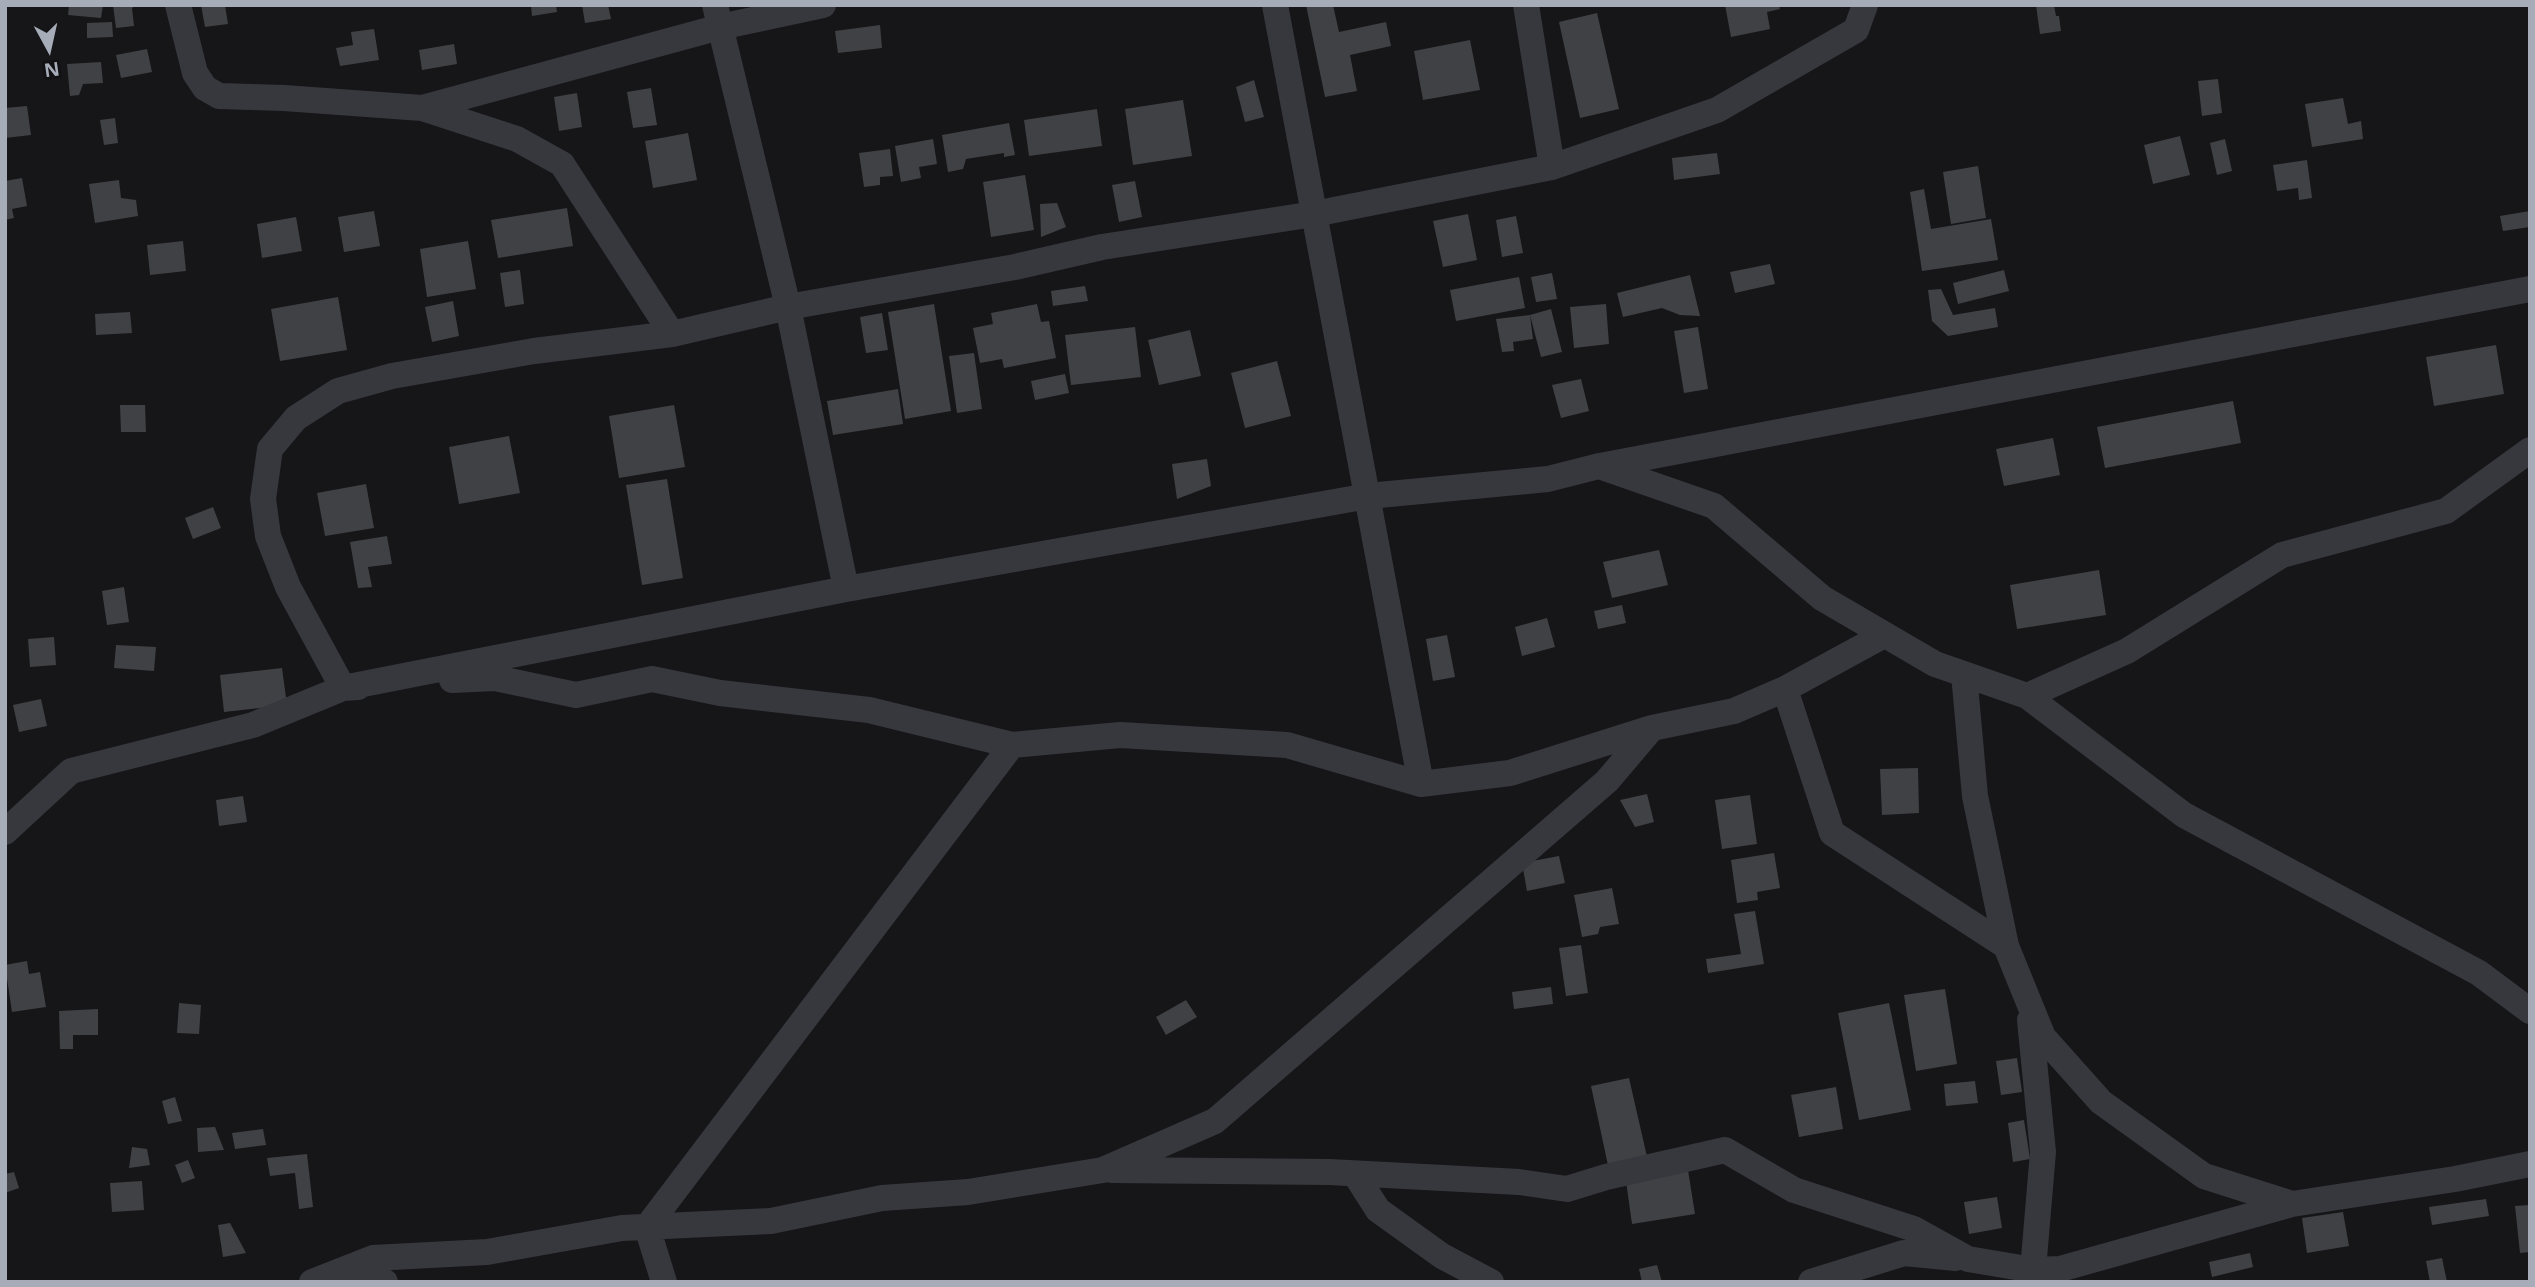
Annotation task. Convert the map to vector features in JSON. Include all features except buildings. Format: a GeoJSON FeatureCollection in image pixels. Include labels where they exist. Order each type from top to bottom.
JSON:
{"type":"FeatureCollection","features":[{"type":"Feature","properties":{"kind":"street"},"geometry":{"type":"LineString","coordinates":[[178,5],[195,74],[205,88],[219,96],[422,108],[517,139],[562,164],[672,334]]}},
{"type":"Feature","properties":{"kind":"street"},"geometry":{"type":"LineString","coordinates":[[422,108],[717,16],[823,5]]}},
{"type":"Feature","properties":{"kind":"street"},"geometry":{"type":"LineString","coordinates":[[1275,5],[1421,784]]}},
{"type":"Feature","properties":{"kind":"street"},"geometry":{"type":"LineString","coordinates":[[1526,5],[1552,167]]}},
{"type":"Feature","properties":{"kind":"street"},"geometry":{"type":"LineString","coordinates":[[343,688],[288,587],[268,536],[263,499],[270,449],[296,418],[338,391],[392,376],[534,351],[672,334],[788,307],[1015,267],[1102,247],[1314,214],[1552,167],[1717,110],[1856,30],[1865,5]]}},
{"type":"Feature","properties":{"kind":"street"},"geometry":{"type":"LineString","coordinates":[[717,16],[788,307],[846,589]]}},
{"type":"Feature","properties":{"kind":"street"},"geometry":{"type":"LineString","coordinates":[[5,832],[71,771],[254,725],[343,688],[846,589],[1368,496],[1548,479],[1599,466],[2530,289]]}},
{"type":"Feature","properties":{"kind":"street"},"geometry":{"type":"LineString","coordinates":[[2027,696],[2127,651],[2282,555],[2446,511],[2530,450]]}},
{"type":"Feature","properties":{"kind":"street"},"geometry":{"type":"LineString","coordinates":[[1599,466],[1714,506],[1822,598],[1935,664],[2027,696],[2184,816],[2479,973],[2530,1011]]}},
{"type":"Feature","properties":{"kind":"street"},"geometry":{"type":"LineString","coordinates":[[343,688],[495,678],[576,695],[652,679],[720,693],[869,710],[1012,745],[1120,735],[1287,745],[1421,784],[1510,773],[1652,728],[1734,711],[1785,689],[1884,635]]}},
{"type":"Feature","properties":{"kind":"street"},"geometry":{"type":"LineString","coordinates":[[1964,674],[1975,796],[1997,940],[2028,1000],[2043,1037],[2101,1102],[2204,1176],[2292,1204]]}},
{"type":"Feature","properties":{"kind":"street"},"geometry":{"type":"LineString","coordinates":[[1785,689],[1832,833],[1997,940]]}},
{"type":"Feature","properties":{"kind":"street"},"geometry":{"type":"LineString","coordinates":[[1102,1170],[1215,1121],[1607,781],[1652,728]]}},
{"type":"Feature","properties":{"kind":"street"},"geometry":{"type":"LineString","coordinates":[[647,1227],[1012,745]]}},
{"type":"Feature","properties":{"kind":"street"},"geometry":{"type":"LineString","coordinates":[[2028,1000],[2052,1274]]}},
{"type":"Feature","properties":{"kind":"street"},"geometry":{"type":"LineString","coordinates":[[312,1282],[373,1258],[487,1252],[622,1228],[771,1221],[881,1198],[968,1192],[1102,1170],[1355,1174],[1519,1182],[1567,1189],[1606,1177],[1725,1150],[1794,1190],[1914,1229],[1968,1259]]}},
{"type":"Feature","properties":{"kind":"street"},"geometry":{"type":"LineString","coordinates":[[1811,1282],[1904,1253],[1968,1259],[2052,1274],[2292,1204],[2455,1179],[2530,1164]]}},
{"type":"Feature","properties":{"kind":"street"},"geometry":{"type":"LineString","coordinates":[[1355,1174],[1378,1210],[1442,1256],[1491,1282]]}},
{"type":"Feature","properties":{"kind":"street"},"geometry":{"type":"LineString","coordinates":[[647,1227],[664,1282]]}},
{"type":"Feature","properties":{"kind":"street"},"geometry":{"type":"LineString","coordinates":[[320,1282],[372,1277],[385,1282]]}}]}
